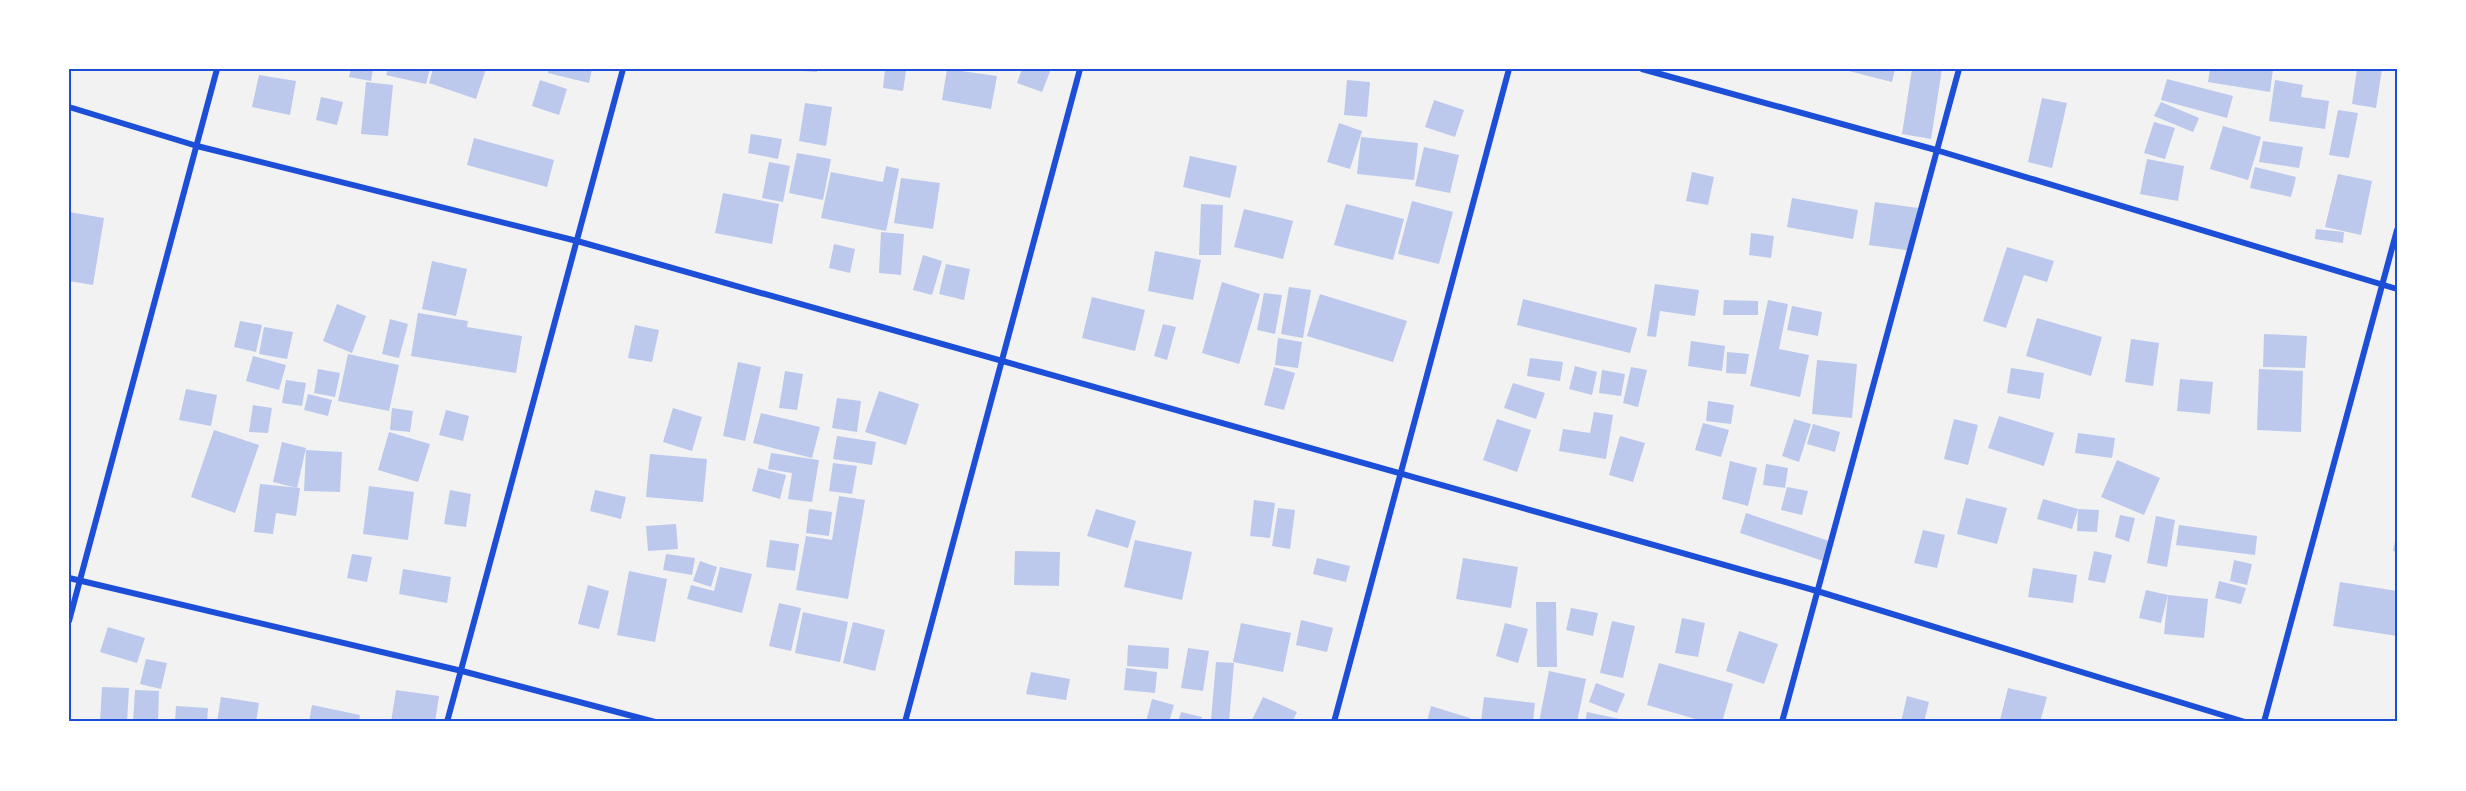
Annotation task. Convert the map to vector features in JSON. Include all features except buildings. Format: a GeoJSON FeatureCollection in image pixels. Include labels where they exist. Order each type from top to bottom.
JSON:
{"type":"FeatureCollection","features":[{"type":"Feature","properties":{"kind":"street"},"geometry":{"type":"LineString","coordinates":[[69,621],[217,69]]}},
{"type":"Feature","properties":{"kind":"street"},"geometry":{"type":"LineString","coordinates":[[447,722],[623,69]]}},
{"type":"Feature","properties":{"kind":"street"},"geometry":{"type":"LineString","coordinates":[[905,722],[1080,69]]}},
{"type":"Feature","properties":{"kind":"street"},"geometry":{"type":"LineString","coordinates":[[1334,722],[1509,69]]}},
{"type":"Feature","properties":{"kind":"street"},"geometry":{"type":"LineString","coordinates":[[1642,69],[1936,150],[2397,289]]}},
{"type":"Feature","properties":{"kind":"street"},"geometry":{"type":"LineString","coordinates":[[1782,722],[1959,69]]}},
{"type":"Feature","properties":{"kind":"street"},"geometry":{"type":"LineString","coordinates":[[69,107],[197,146],[577,241],[1400,473],[1817,591],[2245,722]]}},
{"type":"Feature","properties":{"kind":"street"},"geometry":{"type":"LineString","coordinates":[[2264,722],[2397,230]]}},
{"type":"Feature","properties":{"kind":"street"},"geometry":{"type":"LineString","coordinates":[[69,578],[462,670],[656,722]]}}]}
